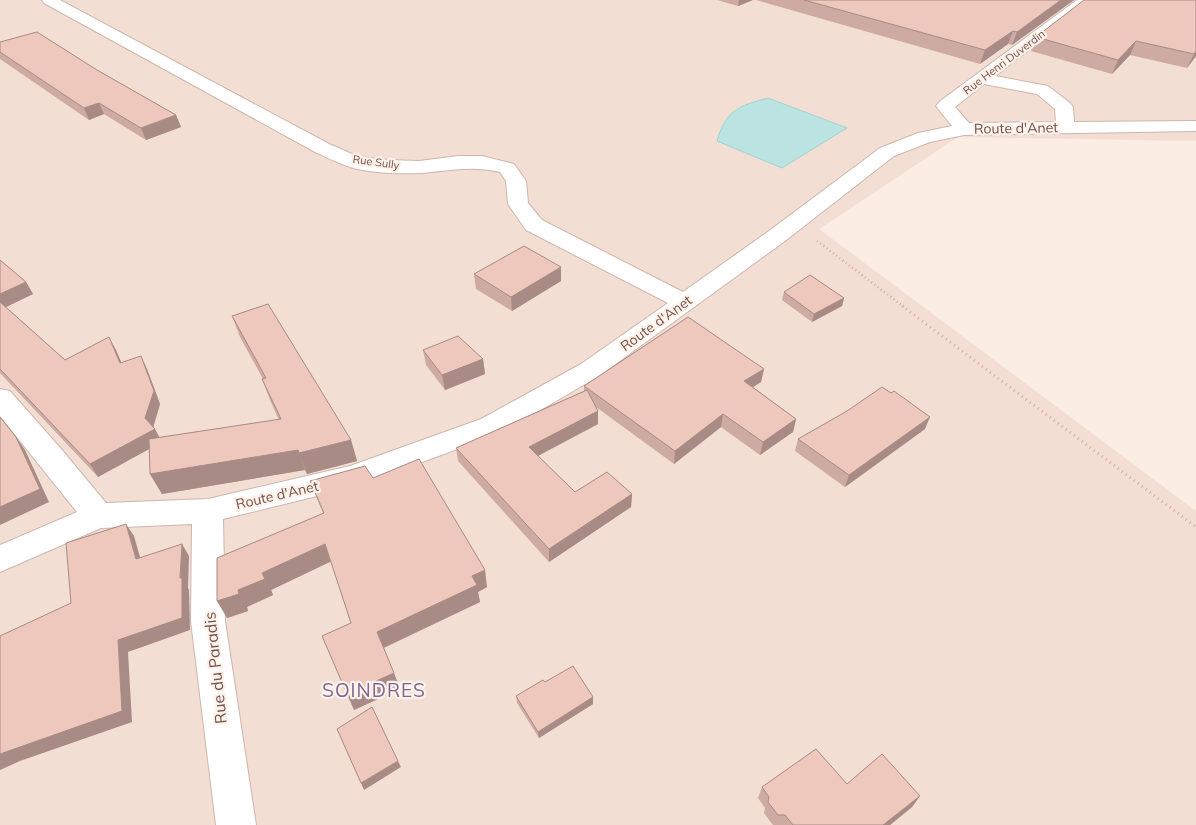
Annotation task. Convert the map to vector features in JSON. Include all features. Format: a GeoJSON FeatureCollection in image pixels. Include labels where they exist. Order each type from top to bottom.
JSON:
{"type":"FeatureCollection","features":[{"type":"Feature","properties":{"kind":"street","name":"Rue Sully"},"geometry":{"type":"LineString","coordinates":[[49,0],[322,148],[355,162],[419,167],[459,162],[482,162],[507,168],[516,182],[518,204],[534,225],[685,302]]}},
{"type":"Feature","properties":{"kind":"street","name":"Rue Henri Duverdin"},"geometry":{"type":"LineString","coordinates":[[964,129],[945,106],[1086,0]]}},
{"type":"Feature","properties":{"kind":"street"},"geometry":{"type":"LineString","coordinates":[[982,79],[1042,90],[1064,108],[1065,127]]}},
{"type":"Feature","properties":{"kind":"street","name":"Route d'Anet"},"geometry":{"type":"LineString","coordinates":[[98,516],[208,511],[354,476],[491,426],[590,370],[793,223],[887,152],[926,137],[964,129],[1196,126]]}},
{"type":"Feature","properties":{"kind":"street"},"geometry":{"type":"LineString","coordinates":[[0,398],[52,458],[98,516],[0,559]]}},
{"type":"Feature","properties":{"kind":"street","name":"Rue du Paradis"},"geometry":{"type":"LineString","coordinates":[[208,511],[208,621],[236,825]]}},
{"type":"Feature","properties":{"kind":"path"},"geometry":{"type":"LineString","coordinates":[[793,223],[1196,527]]}},
{"type":"Feature","properties":{"kind":"shaded area"},"geometry":{"type":"Polygon","coordinates":[[[0,0],[1196,0],[1196,141],[958,137],[819,229],[1196,511],[1196,825],[0,825],[0,0]]]}},
{"type":"Feature","properties":{"kind":"water"},"geometry":{"type":"Polygon","coordinates":[[[768,98],[847,128],[782,168],[717,141],[729,116],[741,107],[768,98]]]}},
{"type":"Feature","properties":{"kind":"building"},"geometry":{"type":"Polygon","coordinates":[[[804,0],[1061,0],[1017,32],[1013,31],[985,50],[804,0]]]}},
{"type":"Feature","properties":{"kind":"building"},"geometry":{"type":"Polygon","coordinates":[[[1084,0],[1196,0],[1196,51],[1194,54],[1136,41],[1118,60],[1036,37],[1084,0]]]}},
{"type":"Feature","properties":{"kind":"building"},"geometry":{"type":"Polygon","coordinates":[[[37,32],[97,70],[176,115],[141,128],[99,103],[84,108],[0,52],[0,42],[37,32]]]}},
{"type":"Feature","properties":{"kind":"building"},"geometry":{"type":"Polygon","coordinates":[[[524,246],[561,267],[511,297],[474,274],[524,246]]]}},
{"type":"Feature","properties":{"kind":"building"},"geometry":{"type":"Polygon","coordinates":[[[0,260],[26,282],[0,294],[0,260]]]}},
{"type":"Feature","properties":{"kind":"building"},"geometry":{"type":"Polygon","coordinates":[[[810,275],[844,298],[814,314],[784,292],[810,275]]]}},
{"type":"Feature","properties":{"kind":"building"},"geometry":{"type":"Polygon","coordinates":[[[0,302],[65,360],[109,337],[120,363],[141,356],[154,391],[145,418],[155,429],[90,464],[0,369],[0,302]]]}},
{"type":"Feature","properties":{"kind":"building"},"geometry":{"type":"Polygon","coordinates":[[[268,304],[351,440],[299,453],[298,450],[150,474],[149,439],[281,419],[262,379],[266,378],[232,316],[268,304]]]}},
{"type":"Feature","properties":{"kind":"building"},"geometry":{"type":"Polygon","coordinates":[[[688,317],[764,369],[744,381],[796,419],[763,442],[723,414],[675,451],[584,386],[688,317]]]}},
{"type":"Feature","properties":{"kind":"building"},"geometry":{"type":"Polygon","coordinates":[[[458,336],[483,359],[442,375],[423,350],[458,336]]]}},
{"type":"Feature","properties":{"kind":"building"},"geometry":{"type":"Polygon","coordinates":[[[882,387],[891,393],[894,391],[930,417],[849,475],[798,439],[847,411],[882,387]]]}},
{"type":"Feature","properties":{"kind":"building"},"geometry":{"type":"Polygon","coordinates":[[[587,390],[598,411],[529,447],[575,492],[607,472],[632,494],[549,549],[456,448],[587,390]]]}},
{"type":"Feature","properties":{"kind":"building"},"geometry":{"type":"Polygon","coordinates":[[[0,417],[16,437],[40,489],[0,507],[0,417]]]}},
{"type":"Feature","properties":{"kind":"building"},"geometry":{"type":"Polygon","coordinates":[[[419,459],[485,570],[472,576],[477,585],[377,632],[394,673],[347,694],[322,636],[351,623],[325,544],[262,573],[265,579],[238,590],[239,594],[217,601],[217,558],[324,513],[310,481],[365,466],[373,478],[419,459]]]}},
{"type":"Feature","properties":{"kind":"building"},"geometry":{"type":"Polygon","coordinates":[[[126,524],[136,559],[182,544],[180,578],[182,578],[182,618],[118,640],[122,711],[0,754],[0,636],[71,603],[66,543],[126,524]]]}},
{"type":"Feature","properties":{"kind":"building"},"geometry":{"type":"Polygon","coordinates":[[[573,666],[593,697],[538,732],[516,696],[543,680],[545,682],[573,666]]]}},
{"type":"Feature","properties":{"kind":"building"},"geometry":{"type":"Polygon","coordinates":[[[372,707],[398,761],[361,783],[337,729],[372,707]]]}},
{"type":"Feature","properties":{"kind":"building"},"geometry":{"type":"Polygon","coordinates":[[[816,749],[847,784],[882,754],[920,796],[883,825],[793,825],[785,815],[778,815],[768,802],[769,797],[762,787],[816,749]]]}},
{"type":"Feature","properties":{"kind":"district","name":"SOINDRES"},"geometry":{"type":"Point","coordinates":[374,690]}}]}
